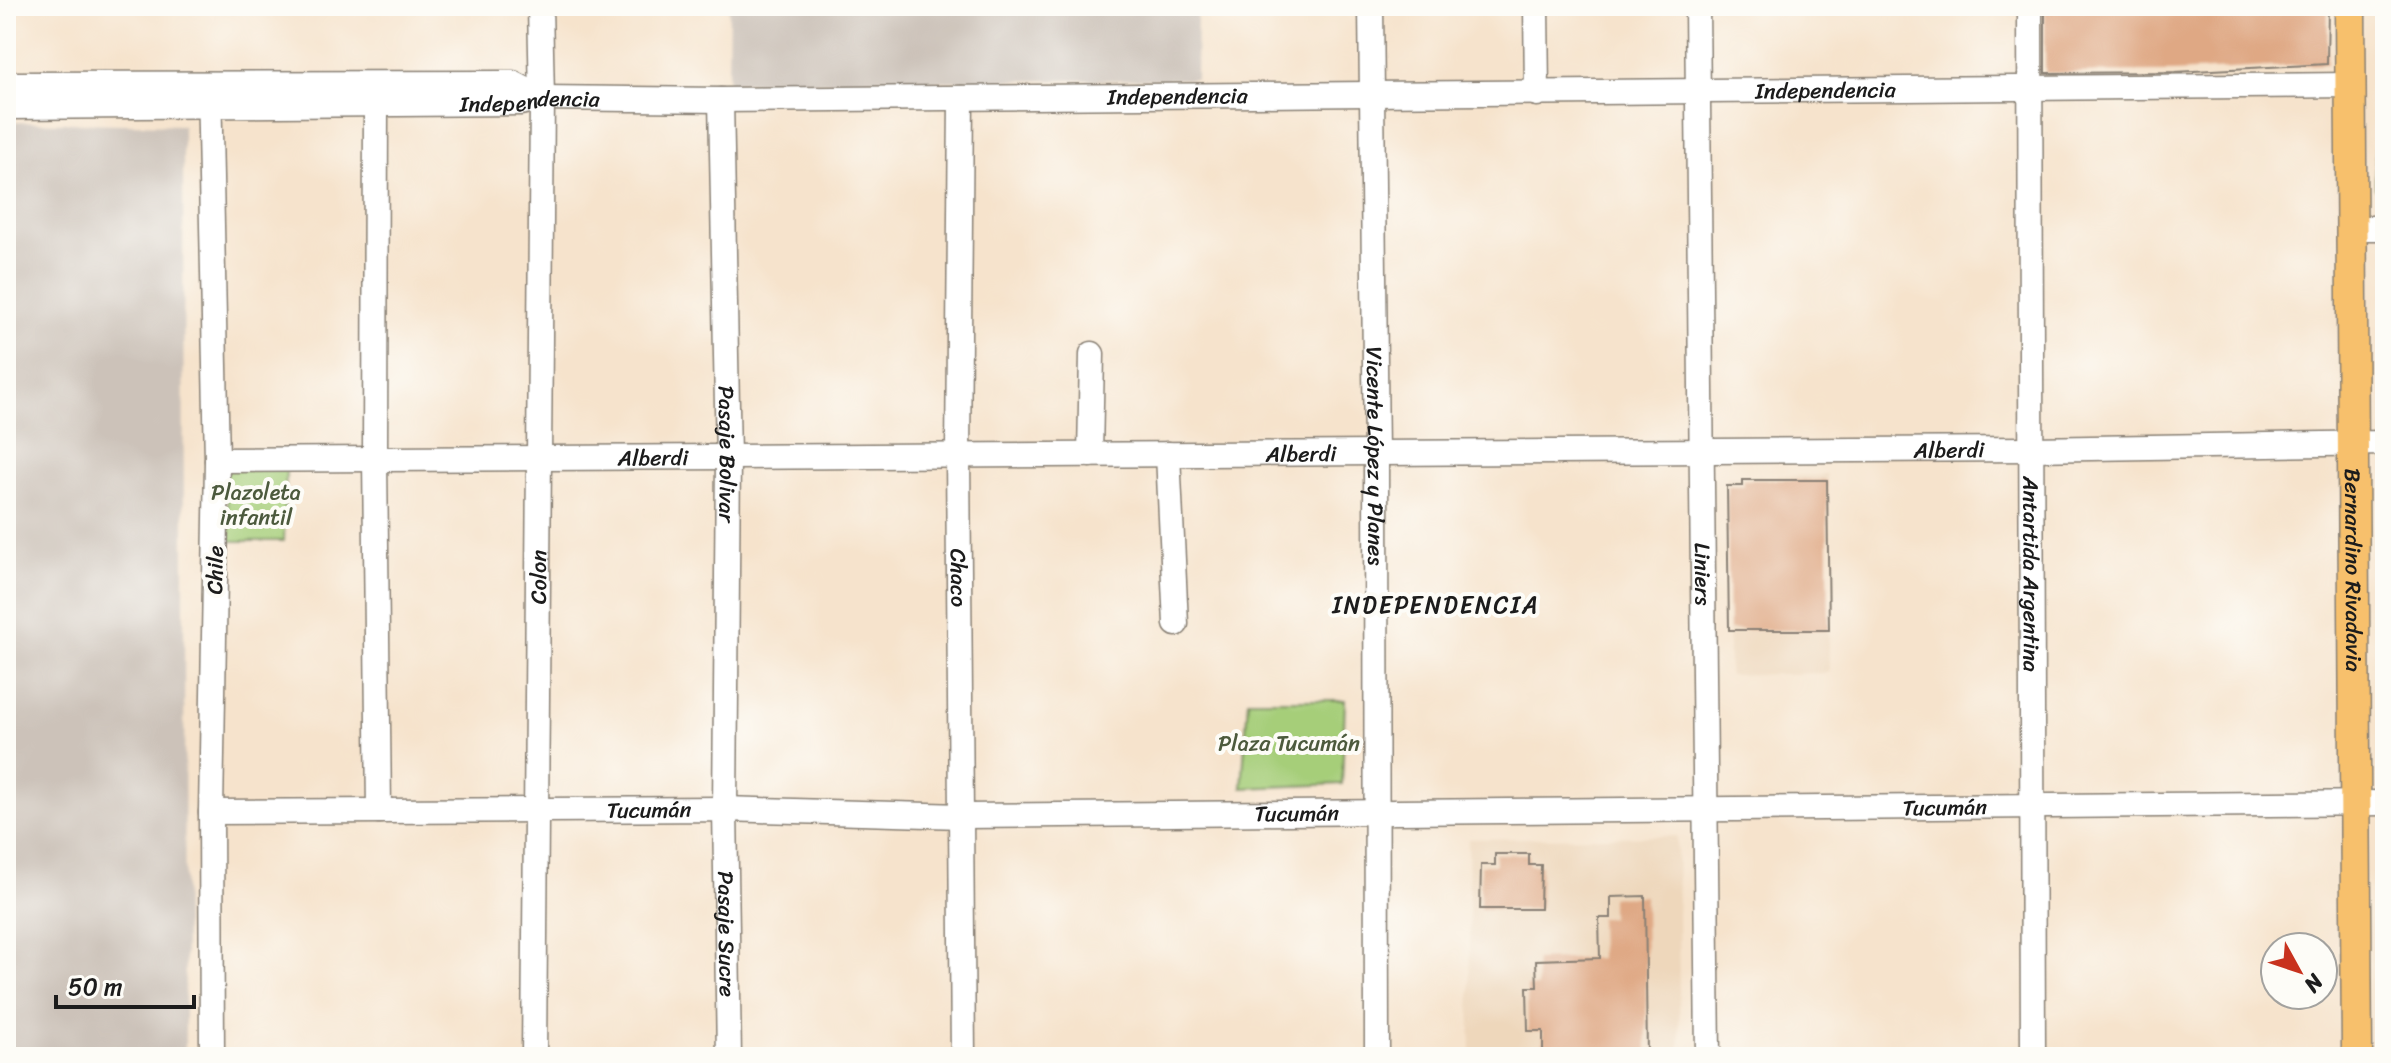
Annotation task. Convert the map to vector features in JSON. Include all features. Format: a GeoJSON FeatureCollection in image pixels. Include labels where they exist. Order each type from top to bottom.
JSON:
{"type":"FeatureCollection","features":[{"type":"Feature","properties":{"kind":"main road","name":"Bernardino Rivadavia"},"geometry":{"type":"LineString","coordinates":[[2350,6],[2352,443],[2371,803],[2357,1057]]}},
{"type":"Feature","properties":{"kind":"street","name":"Colon"},"geometry":{"type":"LineString","coordinates":[[534,1057],[540,458],[540,6]]}},
{"type":"Feature","properties":{"kind":"street","name":"Vicente López y Planes"},"geometry":{"type":"LineString","coordinates":[[1371,6],[1376,453],[1377,1057]]}},
{"type":"Feature","properties":{"kind":"street"},"geometry":{"type":"LineString","coordinates":[[1536,6],[1537,94]]}},
{"type":"Feature","properties":{"kind":"street","name":"Liniers"},"geometry":{"type":"LineString","coordinates":[[1697,6],[1708,1057]]}},
{"type":"Feature","properties":{"kind":"street","name":"Antartida Argentina"},"geometry":{"type":"LineString","coordinates":[[2030,6],[2033,1057]]}},
{"type":"Feature","properties":{"kind":"street"},"geometry":{"type":"LineString","coordinates":[[6,84],[208,94],[513,83],[542,98]]}},
{"type":"Feature","properties":{"kind":"street","name":"Independencia"},"geometry":{"type":"LineString","coordinates":[[6,107],[208,94],[376,103],[520,103],[542,98],[721,100],[2350,85]]}},
{"type":"Feature","properties":{"kind":"street","name":"Chile"},"geometry":{"type":"LineString","coordinates":[[208,94],[217,460],[211,812],[212,1057]]}},
{"type":"Feature","properties":{"kind":"street","name":"Chaco"},"geometry":{"type":"LineString","coordinates":[[961,98],[958,455],[963,1057]]}},
{"type":"Feature","properties":{"kind":"street","name":"Pasaje Bolivar"},"geometry":{"type":"LineString","coordinates":[[721,100],[728,457],[725,809]]}},
{"type":"Feature","properties":{"kind":"street"},"geometry":{"type":"LineString","coordinates":[[376,103],[375,459],[379,811]]}},
{"type":"Feature","properties":{"kind":"street"},"geometry":{"type":"LineString","coordinates":[[2350,228],[2385,228]]}},
{"type":"Feature","properties":{"kind":"street"},"geometry":{"type":"LineString","coordinates":[[1090,455],[1092,354]]}},
{"type":"Feature","properties":{"kind":"street","name":"Alberdi"},"geometry":{"type":"LineString","coordinates":[[217,460],[2032,449],[2385,443]]}},
{"type":"Feature","properties":{"kind":"street"},"geometry":{"type":"LineString","coordinates":[[1168,454],[1176,624]]}},
{"type":"Feature","properties":{"kind":"street","name":"Tucumán"},"geometry":{"type":"LineString","coordinates":[[211,812],[725,809],[961,816],[2371,803]]}},
{"type":"Feature","properties":{"kind":"street","name":"Pasaje Sucre"},"geometry":{"type":"LineString","coordinates":[[725,809],[729,1057]]}},
{"type":"Feature","properties":{"kind":"shaded area"},"geometry":{"type":"Polygon","coordinates":[[[729,6],[1197,6],[1196,79],[728,83],[729,6]]]}},
{"type":"Feature","properties":{"kind":"shaded area"},"geometry":{"type":"Polygon","coordinates":[[[6,122],[183,125],[185,1057],[6,1057],[6,122]]]}},
{"type":"Feature","properties":{"kind":"shaded area"},"geometry":{"type":"Polygon","coordinates":[[[1827,475],[1829,673],[1729,675],[1727,477],[1827,475]]]}},
{"type":"Feature","properties":{"kind":"shaded area"},"geometry":{"type":"Polygon","coordinates":[[[1677,836],[1680,1057],[1471,1057],[1468,839],[1677,836]]]}},
{"type":"Feature","properties":{"kind":"green space"},"geometry":{"type":"Polygon","coordinates":[[[2377,6],[2385,6],[2385,204],[2375,188],[2377,6]]]}},
{"type":"Feature","properties":{"kind":"green space","name":"Plazoleta infantil"},"geometry":{"type":"Polygon","coordinates":[[[286,468],[284,541],[228,541],[226,469],[286,468]]]}},
{"type":"Feature","properties":{"kind":"green space","name":"Plaza Tucumán"},"geometry":{"type":"Polygon","coordinates":[[[1248,700],[1345,700],[1342,784],[1242,788],[1248,700]]]}},
{"type":"Feature","properties":{"kind":"building"},"geometry":{"type":"Polygon","coordinates":[[[2045,6],[2328,6],[2327,64],[2175,72],[2045,73],[2045,6]]]}},
{"type":"Feature","properties":{"kind":"building"},"geometry":{"type":"Polygon","coordinates":[[[1743,480],[1827,480],[1829,630],[1729,630],[1727,486],[1743,486],[1743,480]]]}},
{"type":"Feature","properties":{"kind":"building"},"geometry":{"type":"Polygon","coordinates":[[[1495,854],[1529,854],[1529,865],[1541,865],[1540,909],[1480,909],[1481,865],[1495,865],[1495,854]]]}},
{"type":"Feature","properties":{"kind":"building"},"geometry":{"type":"Polygon","coordinates":[[[1645,896],[1647,1057],[1543,1057],[1543,1031],[1528,1031],[1527,987],[1537,987],[1536,960],[1600,958],[1599,918],[1611,918],[1611,897],[1645,896]]]}},
{"type":"Feature","properties":{"kind":"district","name":"INDEPENDENCIA"},"geometry":{"type":"Point","coordinates":[1436,605]}}]}
